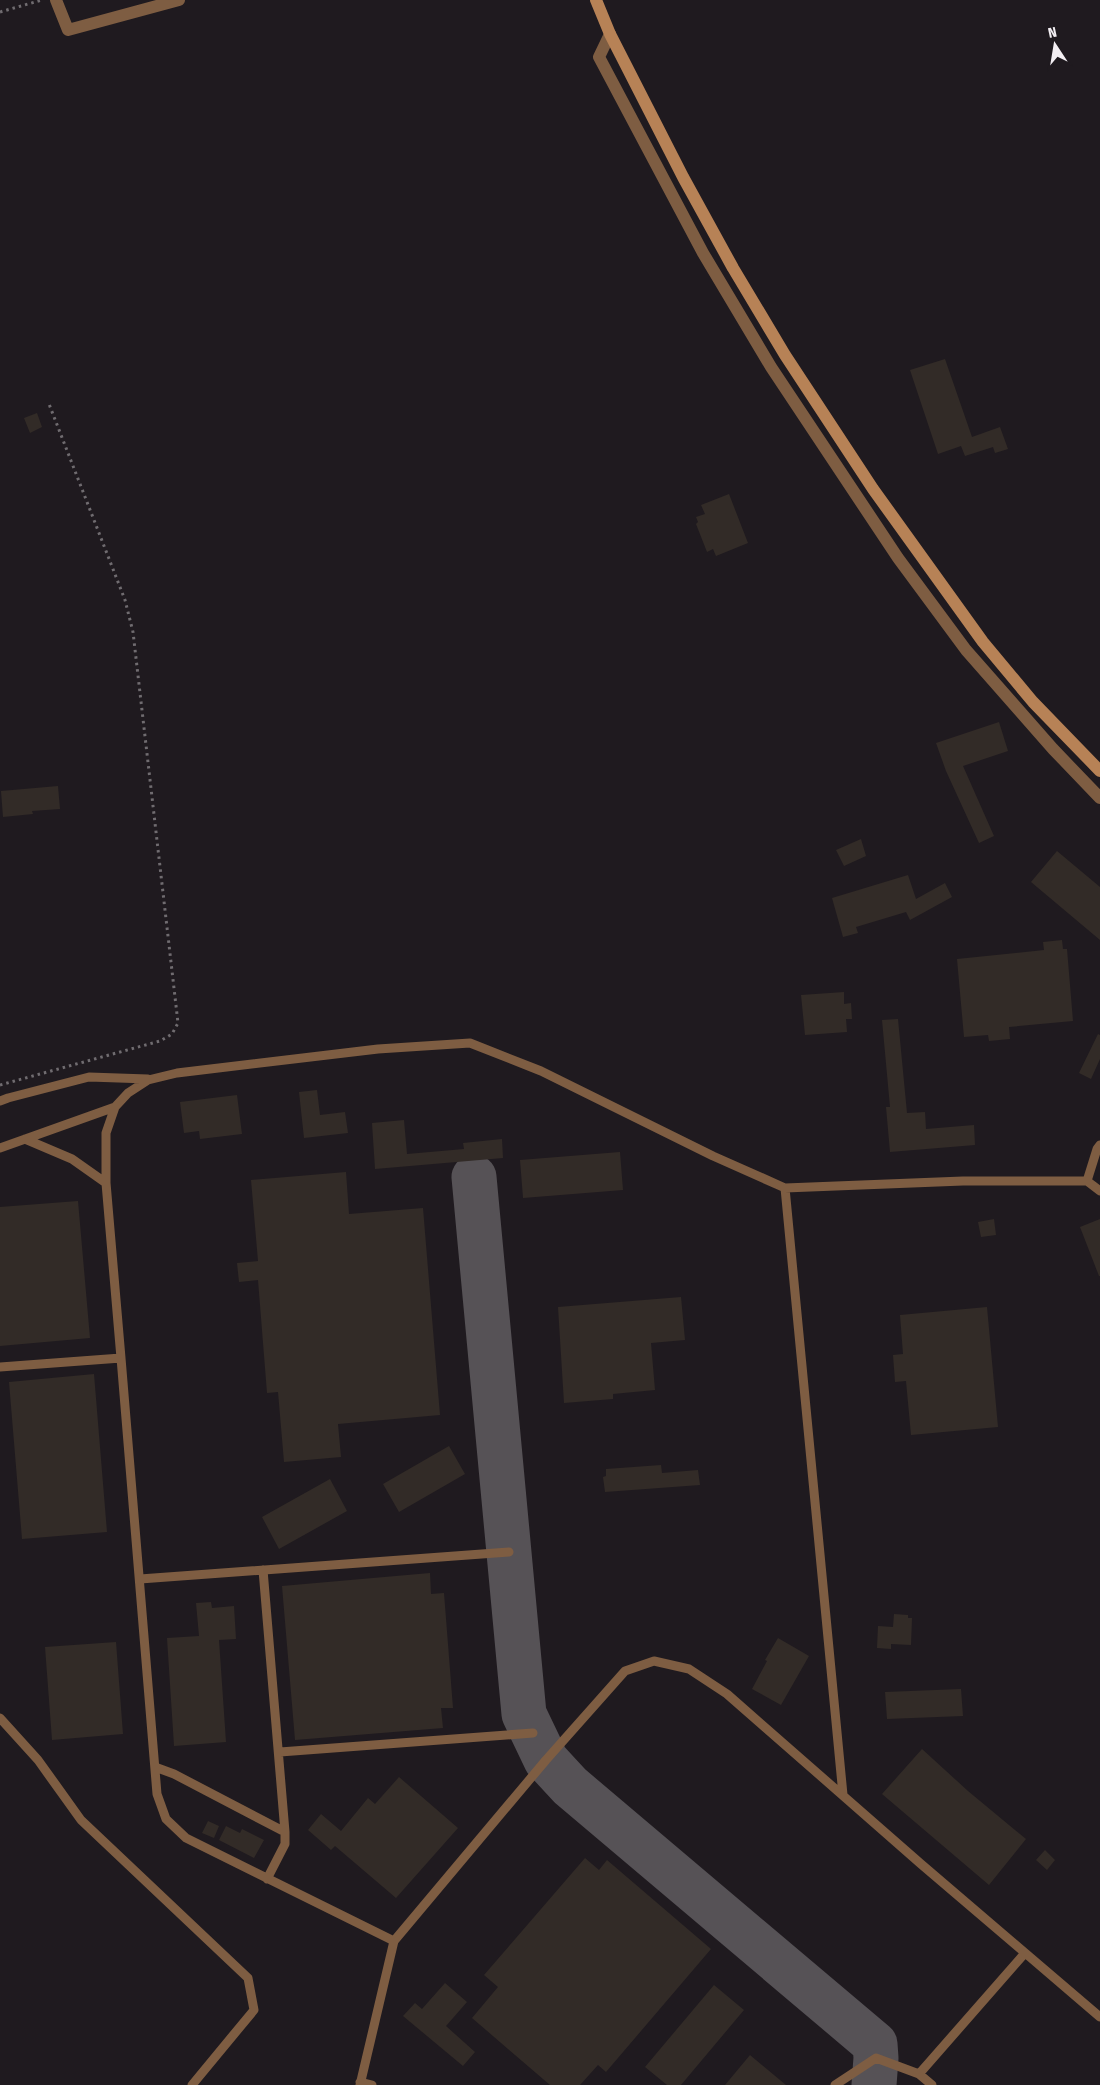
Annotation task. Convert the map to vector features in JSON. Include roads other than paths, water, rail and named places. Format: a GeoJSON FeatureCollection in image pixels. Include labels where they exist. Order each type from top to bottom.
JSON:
{"type":"FeatureCollection","features":[{"type":"Feature","properties":{"kind":"main road"},"geometry":{"type":"LineString","coordinates":[[596,0],[610,34],[683,177],[784,355],[868,481],[983,642],[1033,702],[1100,771]]}},
{"type":"Feature","properties":{"kind":"street"},"geometry":{"type":"LineString","coordinates":[[56,0],[68,30],[180,0]]}},
{"type":"Feature","properties":{"kind":"street"},"geometry":{"type":"LineString","coordinates":[[610,34],[598,57],[702,253],[771,367],[898,558],[966,650],[1053,749],[1100,798]]}},
{"type":"Feature","properties":{"kind":"lane"},"geometry":{"type":"LineString","coordinates":[[0,1102],[89,1077],[148,1080],[177,1073],[378,1049],[470,1043],[541,1071],[713,1156],[785,1188],[963,1181],[1087,1181],[1100,1191]]}},
{"type":"Feature","properties":{"kind":"lane"},"geometry":{"type":"LineString","coordinates":[[148,1080],[128,1093],[115,1108],[106,1133],[106,1183],[157,1794],[166,1819],[186,1838],[394,1941]]}},
{"type":"Feature","properties":{"kind":"lane"},"geometry":{"type":"LineString","coordinates":[[0,1148],[115,1108]]}},
{"type":"Feature","properties":{"kind":"lane"},"geometry":{"type":"LineString","coordinates":[[25,1139],[72,1159],[106,1183]]}},
{"type":"Feature","properties":{"kind":"lane"},"geometry":{"type":"LineString","coordinates":[[1087,1181],[1097,1148],[1100,1144]]}},
{"type":"Feature","properties":{"kind":"lane"},"geometry":{"type":"LineString","coordinates":[[785,1188],[843,1795]]}},
{"type":"Feature","properties":{"kind":"lane"},"geometry":{"type":"LineString","coordinates":[[0,1367],[121,1358]]}},
{"type":"Feature","properties":{"kind":"lane"},"geometry":{"type":"LineString","coordinates":[[140,1579],[509,1552]]}},
{"type":"Feature","properties":{"kind":"lane"},"geometry":{"type":"LineString","coordinates":[[263,1570],[280,1752],[285,1832],[285,1844],[267,1879]]}},
{"type":"Feature","properties":{"kind":"lane"},"geometry":{"type":"LineString","coordinates":[[372,2085],[360,2083],[394,1941],[546,1760],[625,1671],[654,1661],[689,1668],[727,1694],[1100,2017]]}},
{"type":"Feature","properties":{"kind":"lane"},"geometry":{"type":"LineString","coordinates":[[0,1718],[38,1760],[81,1820],[248,1978],[254,2010],[192,2085]]}},
{"type":"Feature","properties":{"kind":"lane"},"geometry":{"type":"LineString","coordinates":[[280,1752],[533,1733]]}},
{"type":"Feature","properties":{"kind":"lane"},"geometry":{"type":"LineString","coordinates":[[155,1768],[174,1774],[285,1832]]}},
{"type":"Feature","properties":{"kind":"lane"},"geometry":{"type":"LineString","coordinates":[[919,2074],[1025,1953]]}},
{"type":"Feature","properties":{"kind":"lane"},"geometry":{"type":"LineString","coordinates":[[835,2085],[876,2058],[919,2074],[932,2085]]}}]}
